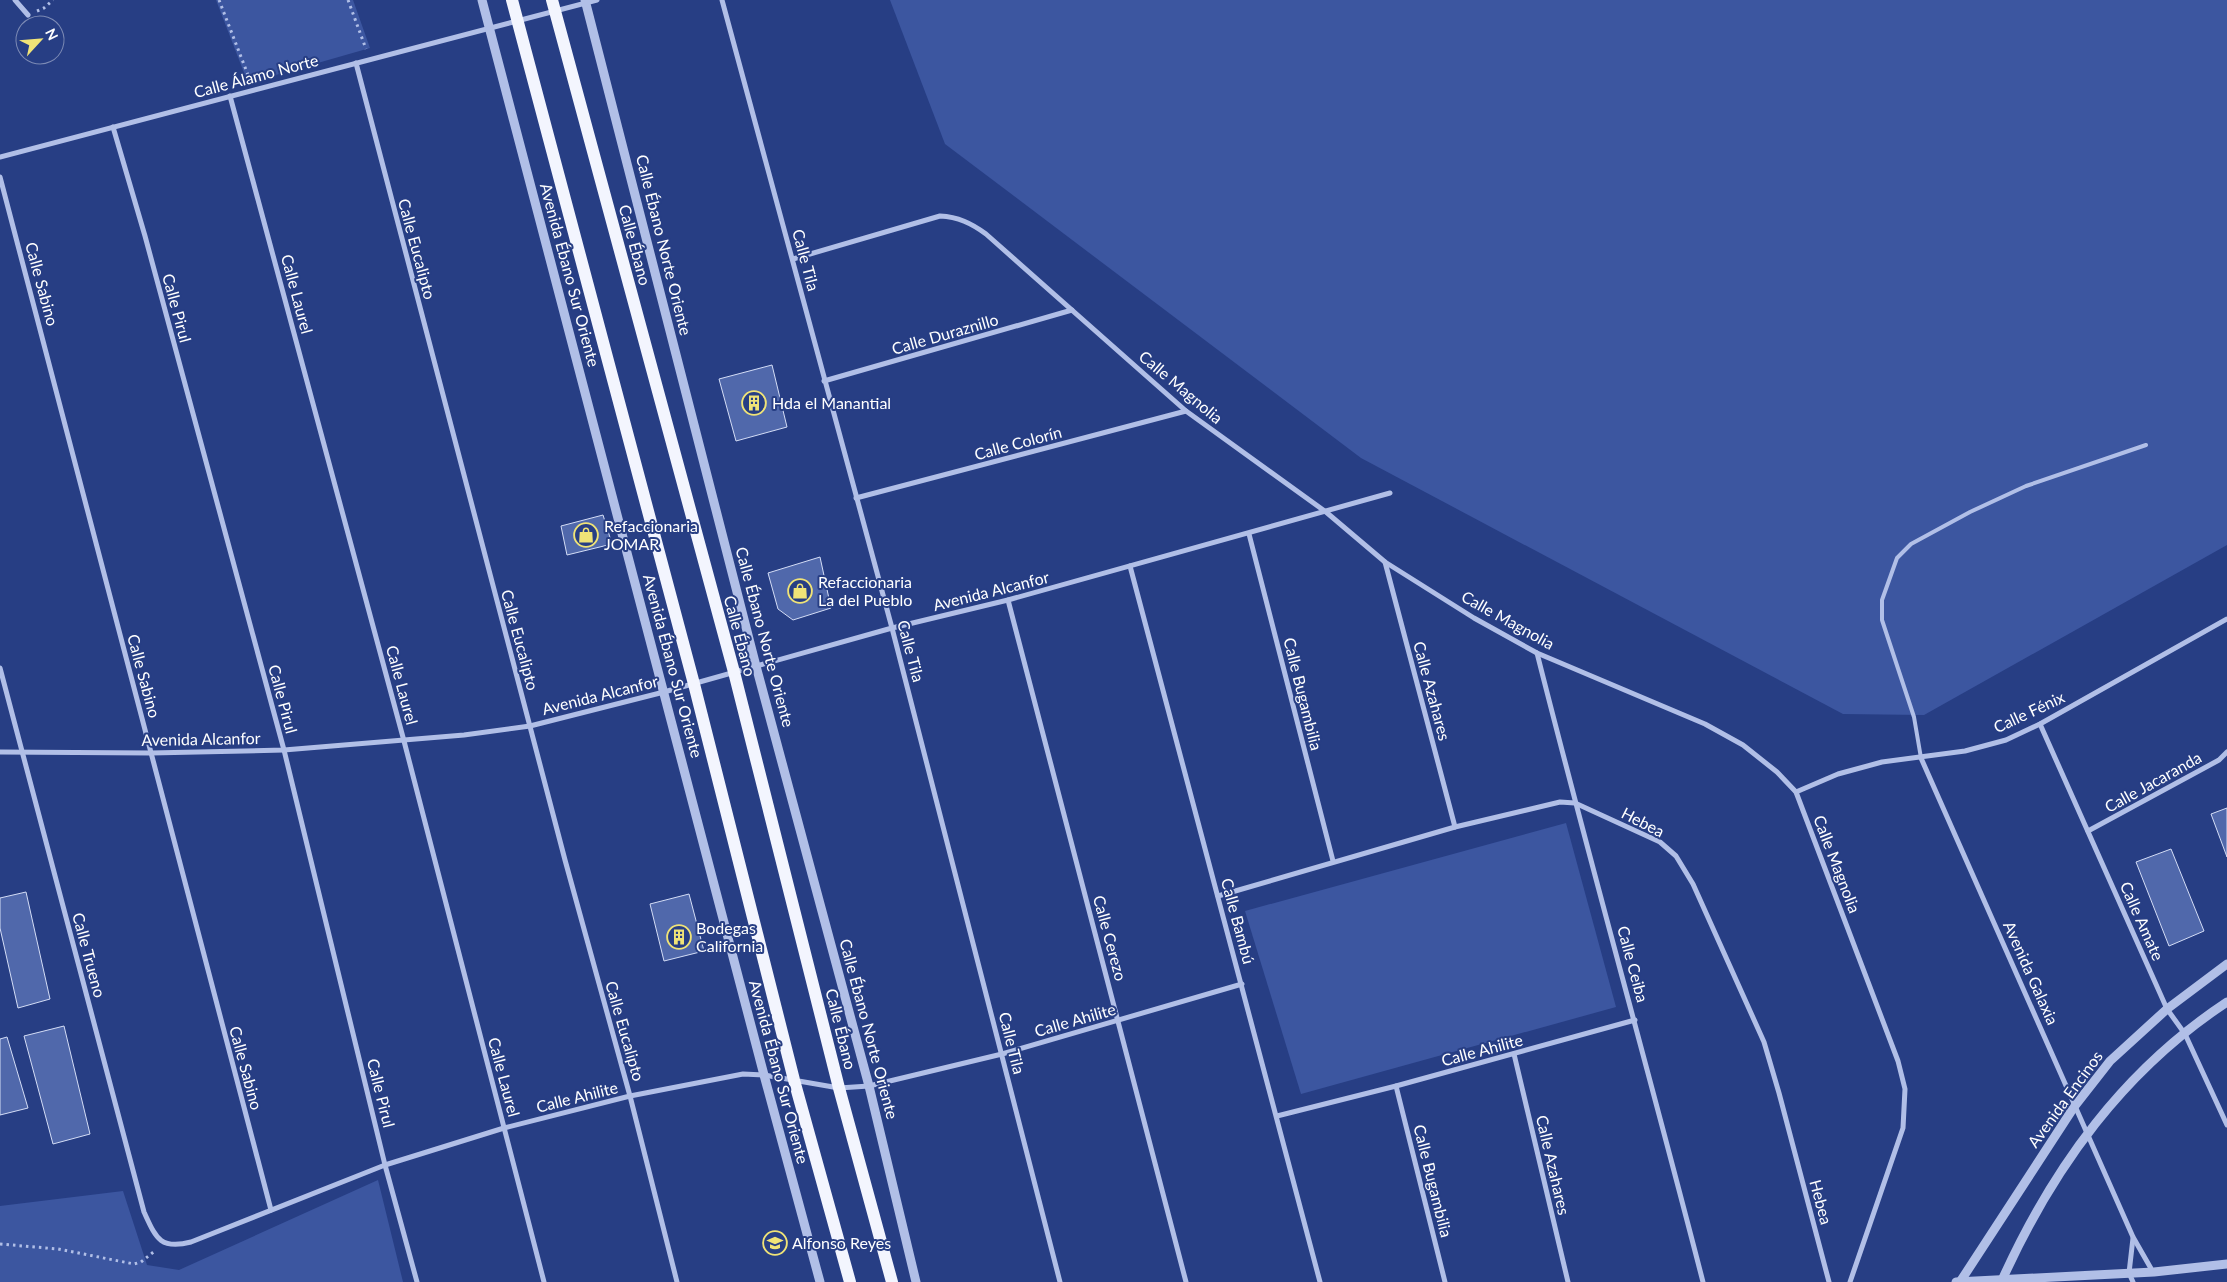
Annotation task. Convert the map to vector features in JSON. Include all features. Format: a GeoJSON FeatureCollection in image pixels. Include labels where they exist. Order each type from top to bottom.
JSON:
{"type":"FeatureCollection","features":[{"type":"Feature","properties":{"kind":"main road"},"geometry":{"type":"LineString","coordinates":[[512,0],[694,684],[794,1080],[850,1282]]}},
{"type":"Feature","properties":{"kind":"main road","name":"Calle Ébano"},"geometry":{"type":"LineString","coordinates":[[553,5],[734,672],[839,1088],[892,1282]]}},
{"type":"Feature","properties":{"kind":"street"},"geometry":{"type":"LineString","coordinates":[[15,0],[28,14]]}},
{"type":"Feature","properties":{"kind":"street","name":"Avenida Ébano Sur Oriente"},"geometry":{"type":"LineString","coordinates":[[482,0],[820,1282]]}},
{"type":"Feature","properties":{"kind":"street","name":"Calle Álamo Norte"},"geometry":{"type":"LineString","coordinates":[[0,157],[518,20],[553,5],[598,0]]}},
{"type":"Feature","properties":{"kind":"street","name":"Calle Tila"},"geometry":{"type":"LineString","coordinates":[[722,0],[892,628],[1060,1282]]}},
{"type":"Feature","properties":{"kind":"street","name":"Calle Ébano Norte Oriente"},"geometry":{"type":"LineString","coordinates":[[586,1],[756,666],[869,1086],[916,1282]]}},
{"type":"Feature","properties":{"kind":"street","name":"Calle Eucalipto"},"geometry":{"type":"LineString","coordinates":[[356,63],[530,726],[630,1096],[677,1282]]}},
{"type":"Feature","properties":{"kind":"street","name":"Calle Laurel"},"geometry":{"type":"LineString","coordinates":[[230,96],[404,741],[544,1282]]}},
{"type":"Feature","properties":{"kind":"street","name":"Calle Pirul"},"geometry":{"type":"LineString","coordinates":[[113,127],[147,245],[284,750],[385,1165],[417,1282]]}},
{"type":"Feature","properties":{"kind":"street","name":"Calle Sabino"},"geometry":{"type":"LineString","coordinates":[[0,177],[271,1210]]}},
{"type":"Feature","properties":{"kind":"street","name":"Calle Magnolia"},"geometry":{"type":"LineString","coordinates":[[793,259],[940,216],[955,217],[986,234],[1186,411],[1326,512],[1385,562],[1474,618],[1537,653],[1704,724],[1743,745],[1776,772],[1796,792],[1898,1061],[1905,1089],[1904,1128],[1850,1282]]}},
{"type":"Feature","properties":{"kind":"street","name":"Calle Duraznillo"},"geometry":{"type":"LineString","coordinates":[[824,382],[1072,310]]}},
{"type":"Feature","properties":{"kind":"street","name":"Calle Colorín"},"geometry":{"type":"LineString","coordinates":[[856,498],[1186,411]]}},
{"type":"Feature","properties":{"kind":"street","name":"Avenida Alcanfor"},"geometry":{"type":"LineString","coordinates":[[0,752],[151,753],[284,750],[404,741],[530,726],[694,684],[892,628],[1008,600],[1390,493]]}},
{"type":"Feature","properties":{"kind":"street","name":"Calle Bugambilia"},"geometry":{"type":"LineString","coordinates":[[1249,534],[1333,861]]}},
{"type":"Feature","properties":{"kind":"street","name":"Calle Azahares"},"geometry":{"type":"LineString","coordinates":[[1385,562],[1455,827]]}},
{"type":"Feature","properties":{"kind":"street","name":"Calle Bambú"},"geometry":{"type":"LineString","coordinates":[[1130,566],[1320,1282]]}},
{"type":"Feature","properties":{"kind":"street","name":"Calle Cerezo"},"geometry":{"type":"LineString","coordinates":[[1008,600],[1186,1282]]}},
{"type":"Feature","properties":{"kind":"street","name":"Calle Fénix"},"geometry":{"type":"LineString","coordinates":[[1796,792],[1838,774],[1882,762],[1965,751],[2006,740],[2040,724],[2227,619]]}},
{"type":"Feature","properties":{"kind":"street","name":"Calle Ceiba"},"geometry":{"type":"LineString","coordinates":[[1537,653],[1575,803],[1635,1020],[1704,1282]]}},
{"type":"Feature","properties":{"kind":"street","name":"Calle Trueno"},"geometry":{"type":"LineString","coordinates":[[0,668],[144,1212],[155,1236],[164,1243]]}},
{"type":"Feature","properties":{"kind":"street","name":"Calle Amate"},"geometry":{"type":"LineString","coordinates":[[2040,724],[2167,1009],[2185,1034],[2227,1125]]}},
{"type":"Feature","properties":{"kind":"street","name":"Calle Jacaranda"},"geometry":{"type":"LineString","coordinates":[[2088,831],[2218,760],[2227,752]]}},
{"type":"Feature","properties":{"kind":"street","name":"Avenida Galaxia"},"geometry":{"type":"LineString","coordinates":[[1920,758],[2133,1237],[2158,1282]]}},
{"type":"Feature","properties":{"kind":"street","name":"Hebea"},"geometry":{"type":"LineString","coordinates":[[1218,896],[1455,827],[1560,802],[1575,803],[1660,842],[1676,856],[1693,884],[1764,1042],[1829,1282]]}},
{"type":"Feature","properties":{"kind":"street","name":"Avenida Encinos"},"geometry":{"type":"LineString","coordinates":[[1960,1282],[2074,1107],[2110,1061],[2167,1009],[2227,964]]}},
{"type":"Feature","properties":{"kind":"street","name":"Calle Ahilite"},"geometry":{"type":"LineString","coordinates":[[164,1243],[177,1245],[191,1242],[385,1165],[504,1128],[630,1096],[743,1074],[764,1075],[839,1088],[869,1086],[1002,1054],[1242,984]]}},
{"type":"Feature","properties":{"kind":"street"},"geometry":{"type":"LineString","coordinates":[[2004,1278],[2016,1250],[2055,1178],[2086,1133],[2136,1076],[2202,1018],[2227,1002]]}},
{"type":"Feature","properties":{"kind":"street","name":"Calle Ahilite"},"geometry":{"type":"LineString","coordinates":[[1277,1116],[1396,1086],[1635,1020]]}},
{"type":"Feature","properties":{"kind":"street","name":"Calle Azahares"},"geometry":{"type":"LineString","coordinates":[[1514,1054],[1568,1282]]}},
{"type":"Feature","properties":{"kind":"street","name":"Calle Bugambilia"},"geometry":{"type":"LineString","coordinates":[[1396,1086],[1445,1282]]}},
{"type":"Feature","properties":{"kind":"street","name":"Avenida Galaxia"},"geometry":{"type":"LineString","coordinates":[[2131,1278],[2133,1237]]}},
{"type":"Feature","properties":{"kind":"street"},"geometry":{"type":"LineString","coordinates":[[1954,1282],[2004,1278],[2131,1278],[2154,1272],[2227,1264]]}},
{"type":"Feature","properties":{"kind":"lane","name":"Avenida Galaxia"},"geometry":{"type":"LineString","coordinates":[[1920,758],[1914,718],[1882,620],[1882,600],[1897,558],[1911,544],[1978,508],[2026,486],[2146,446]]}},
{"type":"Feature","properties":{"kind":"path"},"geometry":{"type":"LineString","coordinates":[[28,14],[44,8],[53,0]]}},
{"type":"Feature","properties":{"kind":"path"},"geometry":{"type":"LineString","coordinates":[[220,0],[254,90]]}},
{"type":"Feature","properties":{"kind":"path"},"geometry":{"type":"LineString","coordinates":[[348,0],[369,59]]}},
{"type":"Feature","properties":{"kind":"path"},"geometry":{"type":"LineString","coordinates":[[0,1244],[58,1249],[134,1264],[141,1262],[164,1243]]}},
{"type":"Feature","properties":{"kind":"shaded area"},"geometry":{"type":"Polygon","coordinates":[[[216,0],[353,0],[370,48],[248,83],[216,0]]]}},
{"type":"Feature","properties":{"kind":"shaded area"},"geometry":{"type":"Polygon","coordinates":[[[890,0],[2227,0],[2227,545],[1924,715],[1843,714],[1361,458],[945,144],[890,0]]]}},
{"type":"Feature","properties":{"kind":"shaded area"},"geometry":{"type":"Polygon","coordinates":[[[1566,823],[1616,1007],[1301,1094],[1245,911],[1566,823]]]}},
{"type":"Feature","properties":{"kind":"shaded area"},"geometry":{"type":"Polygon","coordinates":[[[378,1180],[403,1282],[0,1282],[0,1206],[123,1191],[147,1265],[179,1270],[378,1180]]]}},
{"type":"Feature","properties":{"kind":"building","name":"Hda el Manantial"},"geometry":{"type":"Polygon","coordinates":[[[772,365],[787,427],[736,441],[719,379],[772,365]]]}},
{"type":"Feature","properties":{"kind":"building","name":"Refaccionaria JOMAR"},"geometry":{"type":"Polygon","coordinates":[[[603,515],[612,544],[567,555],[561,526],[603,515]]]}},
{"type":"Feature","properties":{"kind":"building","name":"Refaccionaria La del Pueblo"},"geometry":{"type":"Polygon","coordinates":[[[820,557],[831,608],[793,620],[778,609],[768,573],[820,557]]]}},
{"type":"Feature","properties":{"kind":"building"},"geometry":{"type":"Polygon","coordinates":[[[2227,808],[2227,857],[2211,814],[2227,808]]]}},
{"type":"Feature","properties":{"kind":"building"},"geometry":{"type":"Polygon","coordinates":[[[2171,849],[2204,931],[2169,946],[2136,862],[2171,849]]]}},
{"type":"Feature","properties":{"kind":"building"},"geometry":{"type":"Polygon","coordinates":[[[26,892],[50,999],[18,1008],[0,928],[0,898],[26,892]]]}},
{"type":"Feature","properties":{"kind":"building","name":"Bodegas California"},"geometry":{"type":"Polygon","coordinates":[[[689,894],[704,951],[664,961],[650,904],[689,894]]]}},
{"type":"Feature","properties":{"kind":"building"},"geometry":{"type":"Polygon","coordinates":[[[64,1026],[90,1134],[53,1144],[24,1036],[64,1026]]]}},
{"type":"Feature","properties":{"kind":"building"},"geometry":{"type":"Polygon","coordinates":[[[7,1037],[28,1108],[0,1115],[0,1039],[7,1037]]]}},
{"type":"Feature","properties":{"kind":"place","name":"Hda el Manantial"},"geometry":{"type":"Point","coordinates":[754,403]}},
{"type":"Feature","properties":{"kind":"place","name":"Refaccionaria JOMAR"},"geometry":{"type":"Point","coordinates":[586,535]}},
{"type":"Feature","properties":{"kind":"place","name":"Refaccionaria La del Pueblo"},"geometry":{"type":"Point","coordinates":[800,591]}},
{"type":"Feature","properties":{"kind":"place","name":"Bodegas California"},"geometry":{"type":"Point","coordinates":[679,937]}},
{"type":"Feature","properties":{"kind":"place","name":"Alfonso Reyes"},"geometry":{"type":"Point","coordinates":[775,1243]}}]}
